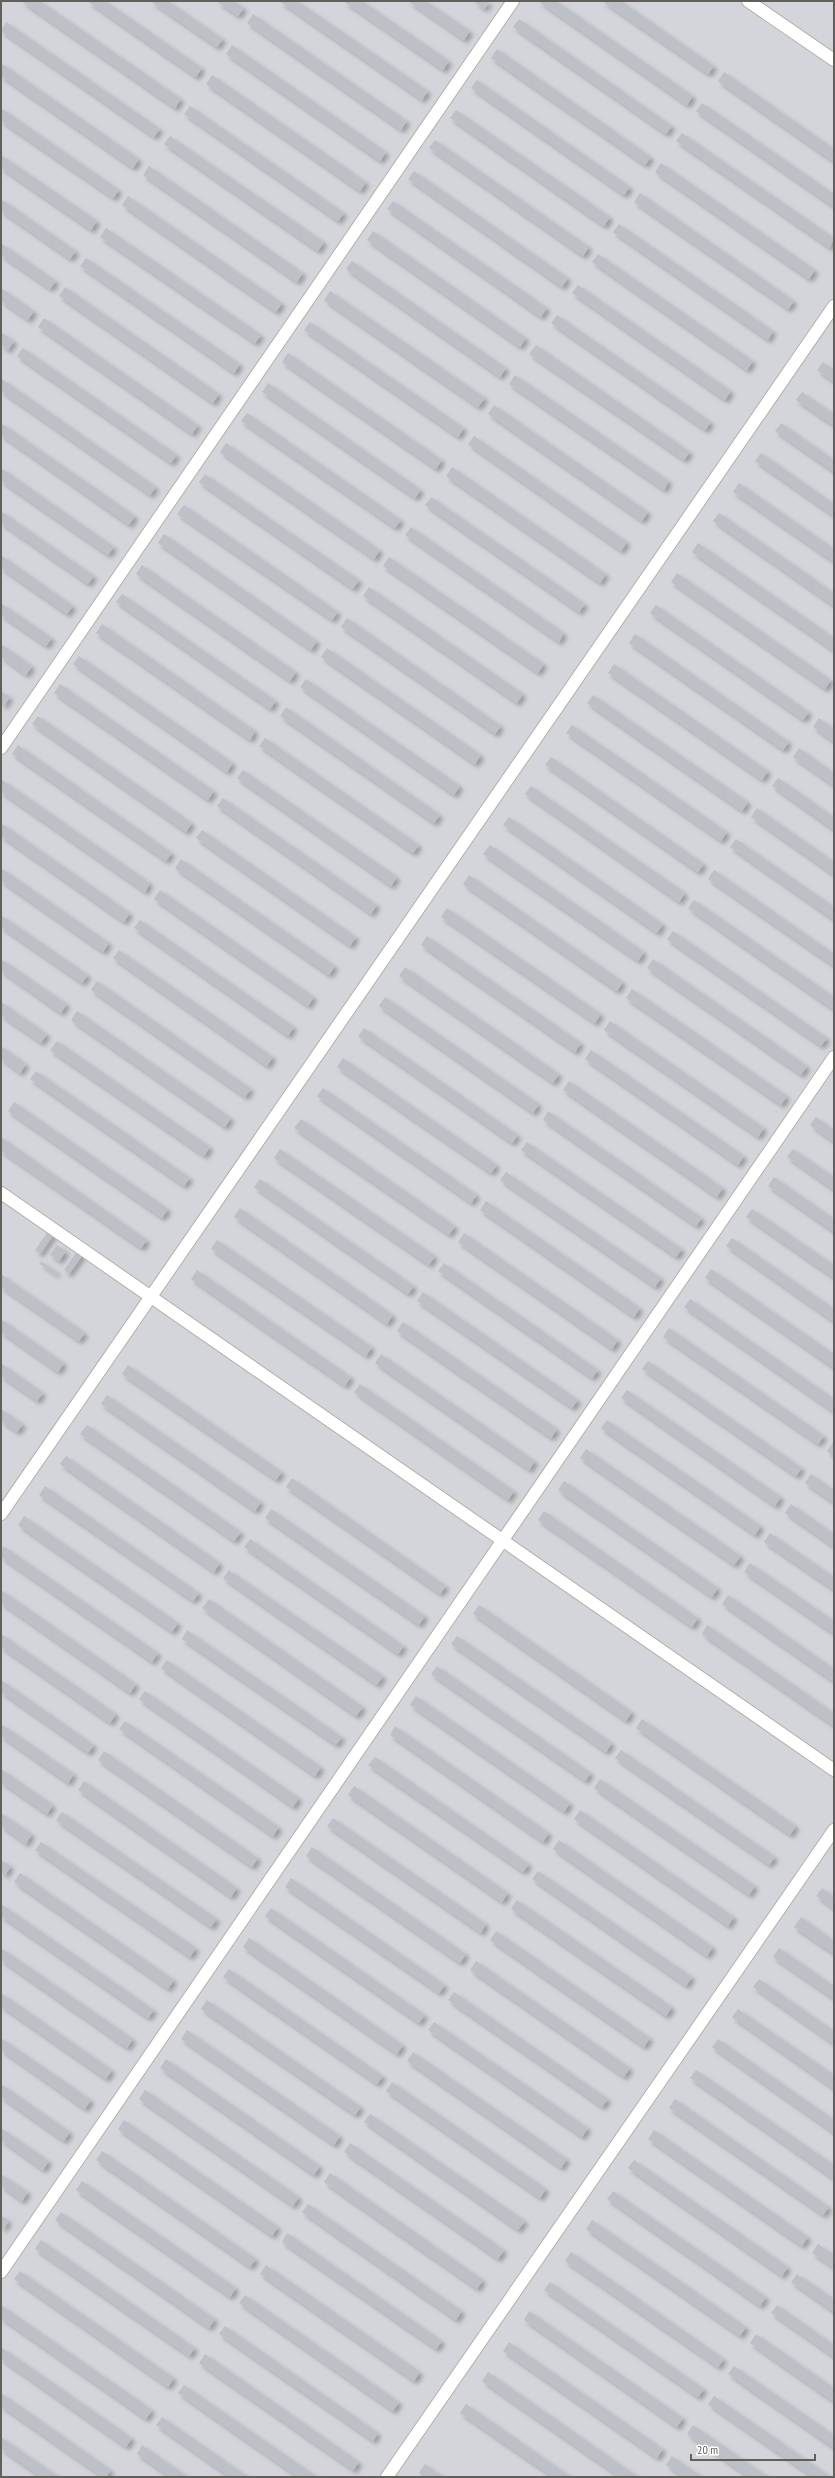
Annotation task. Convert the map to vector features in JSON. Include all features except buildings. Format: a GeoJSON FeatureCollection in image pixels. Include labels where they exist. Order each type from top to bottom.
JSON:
{"type":"FeatureCollection","features":[{"type":"Feature","properties":{"kind":"lane"},"geometry":{"type":"LineString","coordinates":[[1,748],[514,1]]}},
{"type":"Feature","properties":{"kind":"lane"},"geometry":{"type":"LineString","coordinates":[[748,1],[834,60]]}},
{"type":"Feature","properties":{"kind":"lane"},"geometry":{"type":"LineString","coordinates":[[1,1514],[834,306]]}},
{"type":"Feature","properties":{"kind":"lane"},"geometry":{"type":"LineString","coordinates":[[1,2272],[834,1058]]}},
{"type":"Feature","properties":{"kind":"lane"},"geometry":{"type":"LineString","coordinates":[[1,1193],[834,1770]]}},
{"type":"Feature","properties":{"kind":"lane"},"geometry":{"type":"LineString","coordinates":[[387,2477],[834,1830]]}},
{"type":"Feature","properties":{"kind":"shaded area"},"geometry":{"type":"Polygon","coordinates":[[[1,1],[834,1],[834,2477],[1,2477],[1,1]]]}}]}
